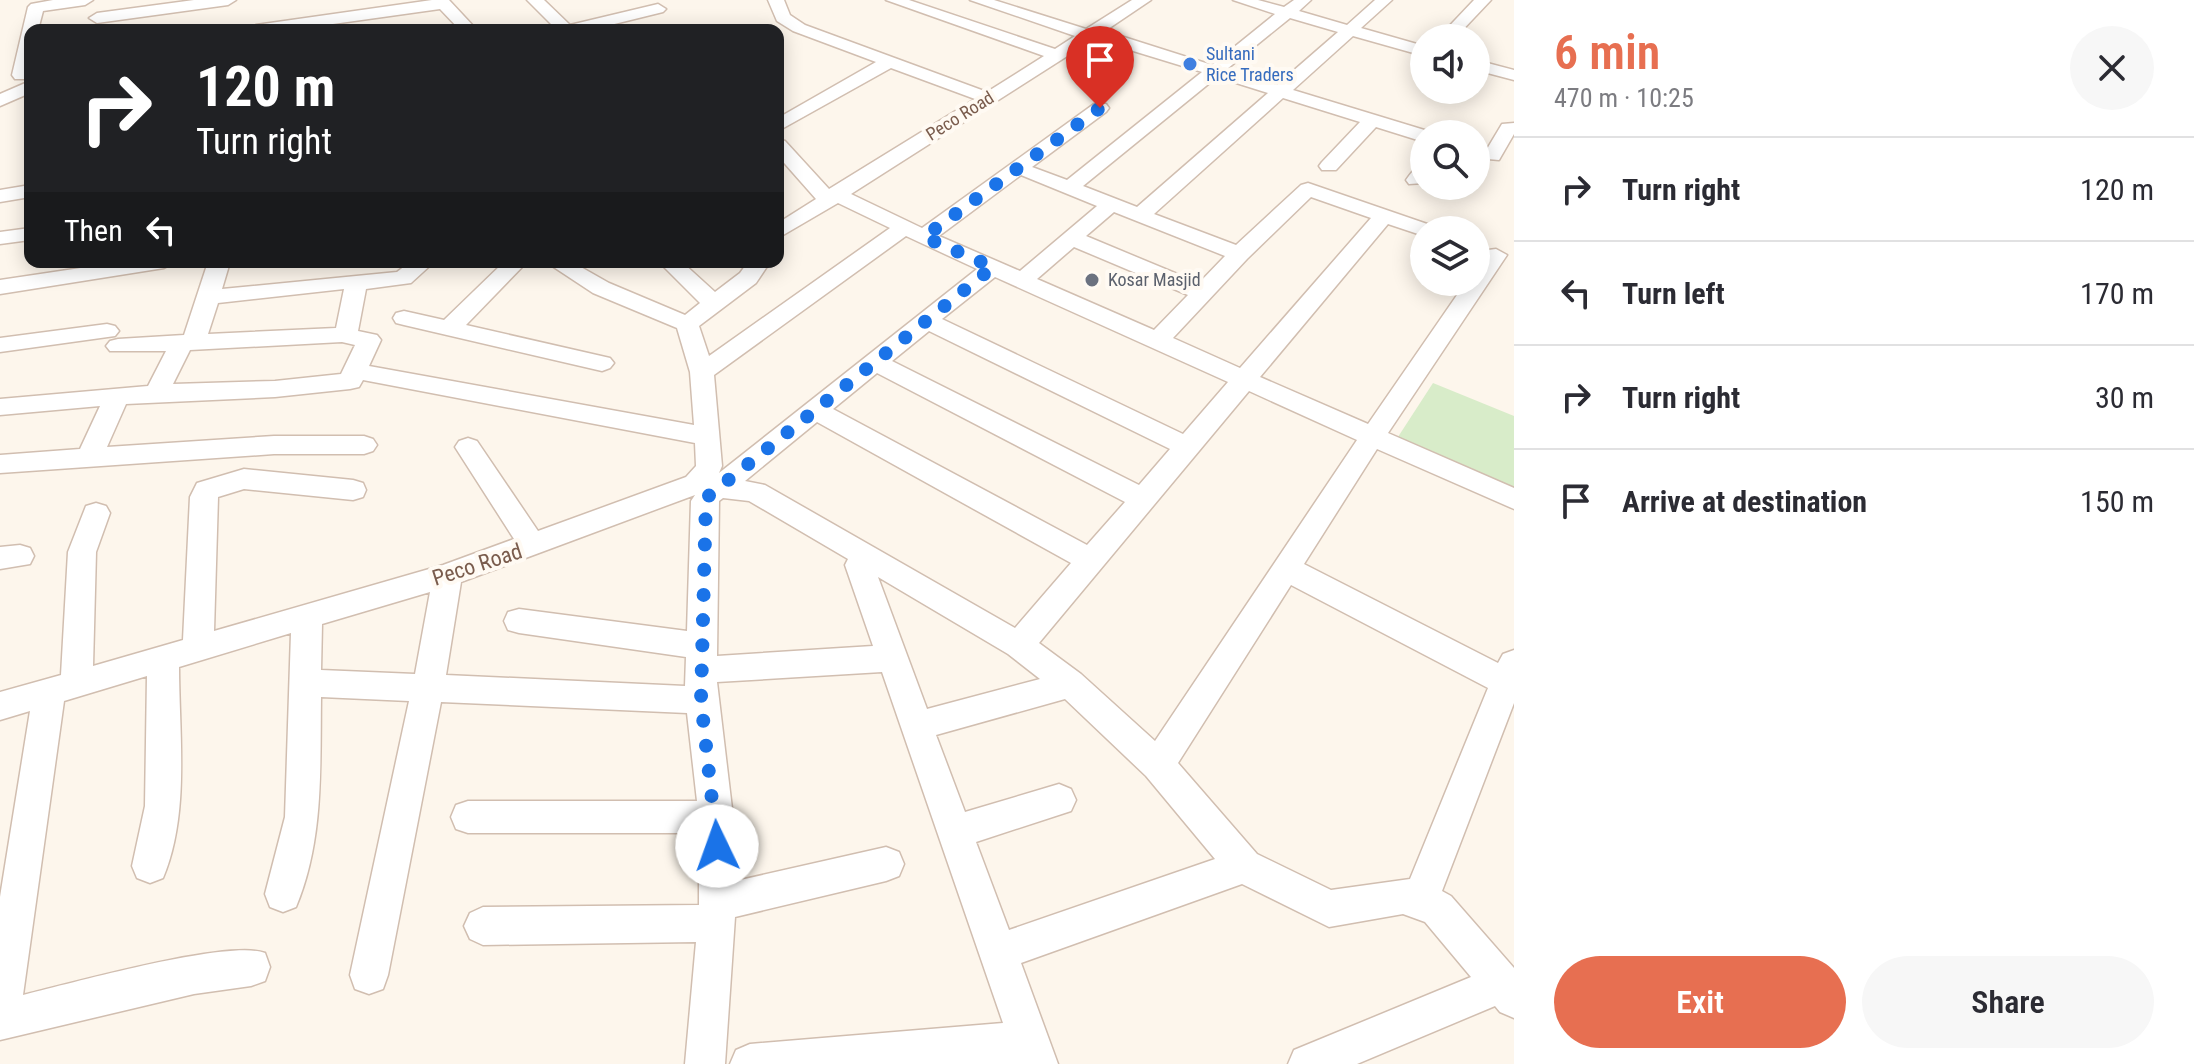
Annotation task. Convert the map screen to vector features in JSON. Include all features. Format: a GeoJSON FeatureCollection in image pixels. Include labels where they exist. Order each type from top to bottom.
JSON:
{"type":"FeatureCollection","features":[{"type":"Feature","properties":{"kind":"street"},"geometry":{"type":"LineString","coordinates":[[32,24],[36,7],[85,0]]}},
{"type":"Feature","properties":{"kind":"street"},"geometry":{"type":"LineString","coordinates":[[98,0],[96,24],[228,0]]}},
{"type":"Feature","properties":{"kind":"street"},"geometry":{"type":"LineString","coordinates":[[776,0],[783,18],[799,28],[988,98]]}},
{"type":"Feature","properties":{"kind":"street"},"geometry":{"type":"LineString","coordinates":[[894,0],[1058,55]]}},
{"type":"Feature","properties":{"kind":"street"},"geometry":{"type":"LineString","coordinates":[[978,0],[1410,132]]}},
{"type":"Feature","properties":{"kind":"street","name":"Peco Road"},"geometry":{"type":"LineString","coordinates":[[784,228],[1143,0]]}},
{"type":"Feature","properties":{"kind":"street"},"geometry":{"type":"LineString","coordinates":[[1241,0],[1410,47]]}},
{"type":"Feature","properties":{"kind":"street"},"geometry":{"type":"LineString","coordinates":[[1070,187],[1303,0]]}},
{"type":"Feature","properties":{"kind":"street"},"geometry":{"type":"LineString","coordinates":[[1140,215],[1384,0]]}},
{"type":"Feature","properties":{"kind":"street"},"geometry":{"type":"LineString","coordinates":[[1460,24],[1483,0]]}},
{"type":"Feature","properties":{"kind":"street"},"geometry":{"type":"LineString","coordinates":[[543,1],[563,24]]}},
{"type":"Feature","properties":{"kind":"street"},"geometry":{"type":"LineString","coordinates":[[287,24],[373,7],[442,2],[463,24]]}},
{"type":"Feature","properties":{"kind":"street"},"geometry":{"type":"LineString","coordinates":[[594,24],[658,9]]}},
{"type":"Feature","properties":{"kind":"street"},"geometry":{"type":"LineString","coordinates":[[784,36],[799,28]]}},
{"type":"Feature","properties":{"kind":"street"},"geometry":{"type":"LineString","coordinates":[[784,123],[889,62]]}},
{"type":"Feature","properties":{"kind":"street"},"geometry":{"type":"LineString","coordinates":[[1490,68],[1513,74]]}},
{"type":"Feature","properties":{"kind":"street"},"geometry":{"type":"LineString","coordinates":[[0,101],[24,83]]}},
{"type":"Feature","properties":{"kind":"street"},"geometry":{"type":"LineString","coordinates":[[702,372],[914,232],[1019,168],[1100,108]]}},
{"type":"Feature","properties":{"kind":"street"},"geometry":{"type":"LineString","coordinates":[[1329,166],[1372,120]]}},
{"type":"Feature","properties":{"kind":"street"},"geometry":{"type":"LineString","coordinates":[[1505,150],[1508,128],[1514,128]]}},
{"type":"Feature","properties":{"kind":"street"},"geometry":{"type":"LineString","coordinates":[[784,156],[831,197],[1514,499]]}},
{"type":"Feature","properties":{"kind":"street"},"geometry":{"type":"LineString","coordinates":[[1019,168],[1239,254]]}},
{"type":"Feature","properties":{"kind":"street"},"geometry":{"type":"LineString","coordinates":[[1157,341],[1239,254],[1308,189],[1410,224]]}},
{"type":"Feature","properties":{"kind":"street"},"geometry":{"type":"LineString","coordinates":[[0,196],[24,192]]}},
{"type":"Feature","properties":{"kind":"street"},"geometry":{"type":"LineString","coordinates":[[1023,280],[1111,204]]}},
{"type":"Feature","properties":{"kind":"street"},"geometry":{"type":"LineString","coordinates":[[1019,645],[1384,215]]}},
{"type":"Feature","properties":{"kind":"street"},"geometry":{"type":"LineString","coordinates":[[0,238],[24,235]]}},
{"type":"Feature","properties":{"kind":"street"},"geometry":{"type":"LineString","coordinates":[[1072,238],[1203,293]]}},
{"type":"Feature","properties":{"kind":"street"},"geometry":{"type":"LineString","coordinates":[[1158,765],[1285,568],[1495,254]]}},
{"type":"Feature","properties":{"kind":"street","name":"Peco Road"},"geometry":{"type":"LineString","coordinates":[[0,706],[163,661],[448,575],[711,483],[817,411],[993,267]]}},
{"type":"Feature","properties":{"kind":"street"},"geometry":{"type":"LineString","coordinates":[[0,287],[125,268]]}},
{"type":"Feature","properties":{"kind":"street"},"geometry":{"type":"LineString","coordinates":[[156,393],[188,342],[217,268]]}},
{"type":"Feature","properties":{"kind":"street"},"geometry":{"type":"LineString","coordinates":[[208,297],[403,278],[416,268]]}},
{"type":"Feature","properties":{"kind":"street"},"geometry":{"type":"LineString","coordinates":[[449,328],[510,268]]}},
{"type":"Feature","properties":{"kind":"street"},"geometry":{"type":"LineString","coordinates":[[567,268],[601,288],[687,324],[702,372],[711,483],[705,501],[702,672],[716,817],[717,913],[705,1064]]}},
{"type":"Feature","properties":{"kind":"street"},"geometry":{"type":"LineString","coordinates":[[676,268],[713,303]]}},
{"type":"Feature","properties":{"kind":"street"},"geometry":{"type":"LineString","coordinates":[[687,324],[748,278],[755,268]]}},
{"type":"Feature","properties":{"kind":"street"},"geometry":{"type":"LineString","coordinates":[[342,335],[346,332],[353,284]]}},
{"type":"Feature","properties":{"kind":"street"},"geometry":{"type":"LineString","coordinates":[[404,318],[602,363]]}},
{"type":"Feature","properties":{"kind":"street"},"geometry":{"type":"LineString","coordinates":[[927,321],[1185,446]]}},
{"type":"Feature","properties":{"kind":"street"},"geometry":{"type":"LineString","coordinates":[[0,345],[113,339],[188,342],[342,335],[362,336],[369,340],[350,381],[300,387],[156,393],[0,407]]}},
{"type":"Feature","properties":{"kind":"street"},"geometry":{"type":"LineString","coordinates":[[876,363],[1143,499]]}},
{"type":"Feature","properties":{"kind":"street"},"geometry":{"type":"LineString","coordinates":[[356,371],[707,436]]}},
{"type":"Feature","properties":{"kind":"street"},"geometry":{"type":"LineString","coordinates":[[90,457],[117,396]]}},
{"type":"Feature","properties":{"kind":"street"},"geometry":{"type":"LineString","coordinates":[[817,411],[1092,561]]}},
{"type":"Feature","properties":{"kind":"street"},"geometry":{"type":"LineString","coordinates":[[0,464],[274,445],[364,445]]}},
{"type":"Feature","properties":{"kind":"street"},"geometry":{"type":"LineString","coordinates":[[468,447],[533,546]]}},
{"type":"Feature","properties":{"kind":"street"},"geometry":{"type":"LineString","coordinates":[[198,650],[204,497],[207,490],[244,479],[353,490]]}},
{"type":"Feature","properties":{"kind":"street"},"geometry":{"type":"LineString","coordinates":[[711,483],[755,492],[1019,645],[1070,684],[1158,765],[1244,866],[1329,909],[1403,896],[1420,899],[1438,909],[1509,990],[1308,1064]]}},
{"type":"Feature","properties":{"kind":"street"},"geometry":{"type":"LineString","coordinates":[[96,513],[82,552],[62,690],[0,1019],[194,975],[251,967]]}},
{"type":"Feature","properties":{"kind":"street"},"geometry":{"type":"LineString","coordinates":[[750,1064],[1034,1053],[957,831],[859,565],[866,557]]}},
{"type":"Feature","properties":{"kind":"street"},"geometry":{"type":"LineString","coordinates":[[1285,568],[1511,677],[1420,899]]}},
{"type":"Feature","properties":{"kind":"street"},"geometry":{"type":"LineString","coordinates":[[369,975],[428,689],[448,575]]}},
{"type":"Feature","properties":{"kind":"street"},"geometry":{"type":"LineString","coordinates":[[283,894],[302,817],[307,616]]}},
{"type":"Feature","properties":{"kind":"street"},"geometry":{"type":"LineString","coordinates":[[519,621],[702,672]]}},
{"type":"Feature","properties":{"kind":"street"},"geometry":{"type":"LineString","coordinates":[[306,683],[428,689],[892,658]]}},
{"type":"Feature","properties":{"kind":"street"},"geometry":{"type":"LineString","coordinates":[[150,866],[162,806],[163,661]]}},
{"type":"Feature","properties":{"kind":"street"},"geometry":{"type":"LineString","coordinates":[[917,726],[1070,684]]}},
{"type":"Feature","properties":{"kind":"street"},"geometry":{"type":"LineString","coordinates":[[957,831],[1059,800]]}},
{"type":"Feature","properties":{"kind":"street"},"geometry":{"type":"LineString","coordinates":[[468,817],[716,817]]}},
{"type":"Feature","properties":{"kind":"street"},"geometry":{"type":"LineString","coordinates":[[483,926],[717,913],[886,864]]}},
{"type":"Feature","properties":{"kind":"street"},"geometry":{"type":"LineString","coordinates":[[999,952],[1244,866]]}},
{"type":"Feature","properties":{"kind":"green space"},"geometry":{"type":"Polygon","coordinates":[[[1433,383],[1514,416],[1514,491],[1396,440],[1433,383]]]}},
{"type":"Feature","properties":{"kind":"place","name":"Sultani Rice Traders"},"geometry":{"type":"Point","coordinates":[1190,64]}},
{"type":"Feature","properties":{"kind":"place","name":"Kosar Masjid"},"geometry":{"type":"Point","coordinates":[1092,280]}},
{"type":"Feature","properties":{"kind":"route"},"geometry":{"type":"LineString","coordinates":[[717,846],[701,700],[706,498],[993,267],[924,237],[1100,108]]}}]}
